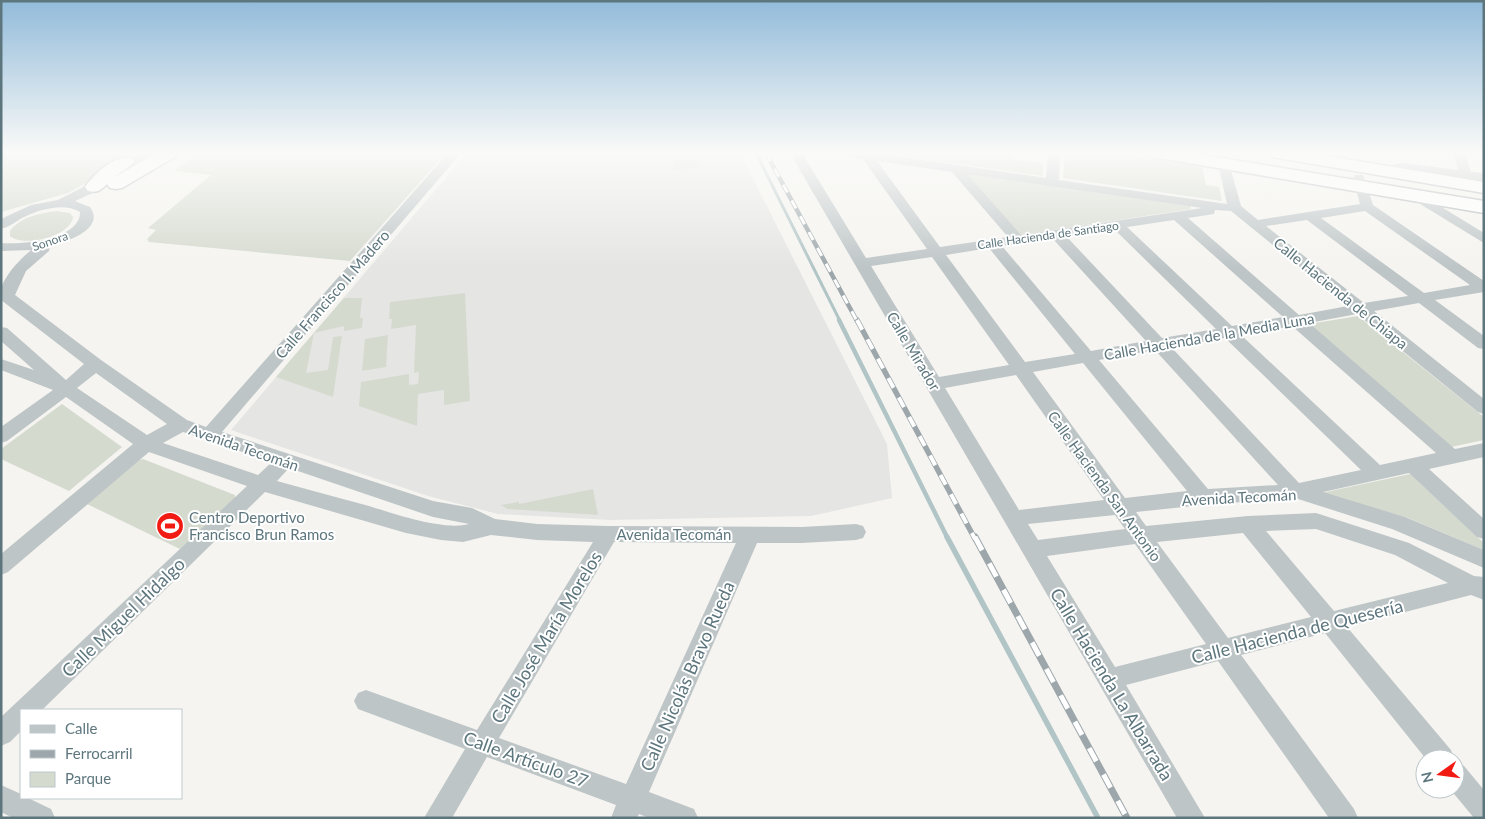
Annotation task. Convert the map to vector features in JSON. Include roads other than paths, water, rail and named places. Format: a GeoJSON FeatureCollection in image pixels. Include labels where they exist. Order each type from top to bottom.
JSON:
{"type":"FeatureCollection","features":[{"type":"Feature","properties":{"kind":"highway"},"geometry":{"type":"LineString","coordinates":[[93,201],[98,191]]}},
{"type":"Feature","properties":{"kind":"highway"},"geometry":{"type":"LineString","coordinates":[[1398,191],[1484,207]]}},
{"type":"Feature","properties":{"kind":"highway"},"geometry":{"type":"LineString","coordinates":[[1424,191],[1484,200]]}},
{"type":"Feature","properties":{"kind":"street","name":"Sonora"},"geometry":{"type":"LineString","coordinates":[[60,204],[79,206],[85,209],[104,191]]}},
{"type":"Feature","properties":{"kind":"street","name":"Sonora"},"geometry":{"type":"LineString","coordinates":[[1,225],[20,214],[40,207],[93,201],[106,191]]}},
{"type":"Feature","properties":{"kind":"street","name":"Calle Francisco I. Madero"},"geometry":{"type":"LineString","coordinates":[[209,435],[422,191]]}},
{"type":"Feature","properties":{"kind":"street","name":"Calle Mirador"},"geometry":{"type":"LineString","coordinates":[[819,191],[1033,549]]}},
{"type":"Feature","properties":{"kind":"street","name":"Calle Hacienda San Antonio"},"geometry":{"type":"LineString","coordinates":[[894,191],[1345,818]]}},
{"type":"Feature","properties":{"kind":"street"},"geometry":{"type":"LineString","coordinates":[[975,191],[1018,240]]}},
{"type":"Feature","properties":{"kind":"street"},"geometry":{"type":"LineString","coordinates":[[1111,191],[1232,208],[1229,191]]}},
{"type":"Feature","properties":{"kind":"street"},"geometry":{"type":"LineString","coordinates":[[1363,191],[1367,207],[1483,288]]}},
{"type":"Feature","properties":{"kind":"street"},"geometry":{"type":"LineString","coordinates":[[1417,196],[1484,238]]}},
{"type":"Feature","properties":{"kind":"street","name":"Sonora"},"geometry":{"type":"LineString","coordinates":[[1,247],[23,249],[60,239],[87,220],[93,201]]}},
{"type":"Feature","properties":{"kind":"street"},"geometry":{"type":"LineString","coordinates":[[1255,224],[1367,207]]}},
{"type":"Feature","properties":{"kind":"street","name":"Calle Hacienda de Santiago"},"geometry":{"type":"LineString","coordinates":[[861,263],[1232,208]]}},
{"type":"Feature","properties":{"kind":"street","name":"Calle Hacienda de Chiapa"},"geometry":{"type":"LineString","coordinates":[[1232,208],[1255,224],[1484,408]]}},
{"type":"Feature","properties":{"kind":"street"},"geometry":{"type":"LineString","coordinates":[[1,218],[20,214]]}},
{"type":"Feature","properties":{"kind":"street"},"geometry":{"type":"LineString","coordinates":[[1177,216],[1452,457]]}},
{"type":"Feature","properties":{"kind":"street"},"geometry":{"type":"LineString","coordinates":[[1310,216],[1484,344]]}},
{"type":"Feature","properties":{"kind":"street"},"geometry":{"type":"LineString","coordinates":[[1117,225],[1376,473]]}},
{"type":"Feature","properties":{"kind":"street"},"geometry":{"type":"LineString","coordinates":[[1056,234],[1295,491],[1484,450]]}},
{"type":"Feature","properties":{"kind":"street"},"geometry":{"type":"LineString","coordinates":[[1,273],[60,239]]}},
{"type":"Feature","properties":{"kind":"street"},"geometry":{"type":"LineString","coordinates":[[992,244],[1203,497]]}},
{"type":"Feature","properties":{"kind":"street"},"geometry":{"type":"LineString","coordinates":[[4,294],[12,279],[28,258]]}},
{"type":"Feature","properties":{"kind":"street","name":"Calle Hacienda de la Media Luna"},"geometry":{"type":"LineString","coordinates":[[934,384],[1483,288]]}},
{"type":"Feature","properties":{"kind":"street","name":"Avenida Tecomán"},"geometry":{"type":"LineString","coordinates":[[4,294],[95,364],[180,425],[433,509],[472,516],[491,528]]}},
{"type":"Feature","properties":{"kind":"street","name":"Avenida Tecomán"},"geometry":{"type":"LineString","coordinates":[[1,332],[66,389],[146,444],[262,484],[406,525],[463,534],[491,528],[537,532],[608,534],[750,535],[856,532]]}},
{"type":"Feature","properties":{"kind":"street"},"geometry":{"type":"LineString","coordinates":[[1,364],[66,389]]}},
{"type":"Feature","properties":{"kind":"street"},"geometry":{"type":"LineString","coordinates":[[1,436],[66,389],[95,364]]}},
{"type":"Feature","properties":{"kind":"street"},"geometry":{"type":"LineString","coordinates":[[2,565],[146,444],[180,425]]}},
{"type":"Feature","properties":{"kind":"street","name":"Calle Miguel Hidalgo"},"geometry":{"type":"LineString","coordinates":[[27,709],[284,461]]}},
{"type":"Feature","properties":{"kind":"street"},"geometry":{"type":"LineString","coordinates":[[1412,465],[1484,531]]}},
{"type":"Feature","properties":{"kind":"street","name":"Avenida Tecomán"},"geometry":{"type":"LineString","coordinates":[[1014,518],[1203,497],[1295,491],[1398,522],[1484,560]]}},
{"type":"Feature","properties":{"kind":"street","name":"Avenida Tecomán"},"geometry":{"type":"LineString","coordinates":[[1033,549],[1248,524],[1316,521],[1402,549],[1480,587]]}},
{"type":"Feature","properties":{"kind":"street"},"geometry":{"type":"LineString","coordinates":[[1248,524],[1434,749]]}},
{"type":"Feature","properties":{"kind":"street","name":"Calle José María Morelos"},"geometry":{"type":"LineString","coordinates":[[437,818],[608,534]]}},
{"type":"Feature","properties":{"kind":"street","name":"Calle Nicolás Bravo Rueda"},"geometry":{"type":"LineString","coordinates":[[628,808],[750,535]]}},
{"type":"Feature","properties":{"kind":"street","name":"Calle Hacienda La Albarrada"},"geometry":{"type":"LineString","coordinates":[[1033,549],[1192,818]]}},
{"type":"Feature","properties":{"kind":"street","name":"Calle Hacienda de Quesería"},"geometry":{"type":"LineString","coordinates":[[1109,679],[1330,622],[1480,587]]}},
{"type":"Feature","properties":{"kind":"street","name":"Calle Artículo 27"},"geometry":{"type":"LineString","coordinates":[[366,702],[482,744],[628,808],[685,818]]}},
{"type":"Feature","properties":{"kind":"street"},"geometry":{"type":"LineString","coordinates":[[1,734],[20,716]]}},
{"type":"Feature","properties":{"kind":"street"},"geometry":{"type":"LineString","coordinates":[[1465,787],[1484,810]]}},
{"type":"Feature","properties":{"kind":"street"},"geometry":{"type":"LineString","coordinates":[[1,798],[42,818]]}},
{"type":"Feature","properties":{"kind":"waterway"},"geometry":{"type":"LineString","coordinates":[[775,191],[840,321]]}},
{"type":"Feature","properties":{"kind":"waterway"},"geometry":{"type":"LineString","coordinates":[[839,320],[947,537]]}},
{"type":"Feature","properties":{"kind":"waterway"},"geometry":{"type":"LineString","coordinates":[[947,537],[1098,818]]}},
{"type":"Feature","properties":{"kind":"railway"},"geometry":{"type":"LineString","coordinates":[[787,191],[857,321]]}},
{"type":"Feature","properties":{"kind":"railway"},"geometry":{"type":"LineString","coordinates":[[857,320],[975,539]]}},
{"type":"Feature","properties":{"kind":"railway"},"geometry":{"type":"LineString","coordinates":[[975,537],[1127,818]]}},
{"type":"Feature","properties":{"kind":"place","name":"Centro Deportivo Francisco Brun Ramos"},"geometry":{"type":"Point","coordinates":[170,526]}}]}
